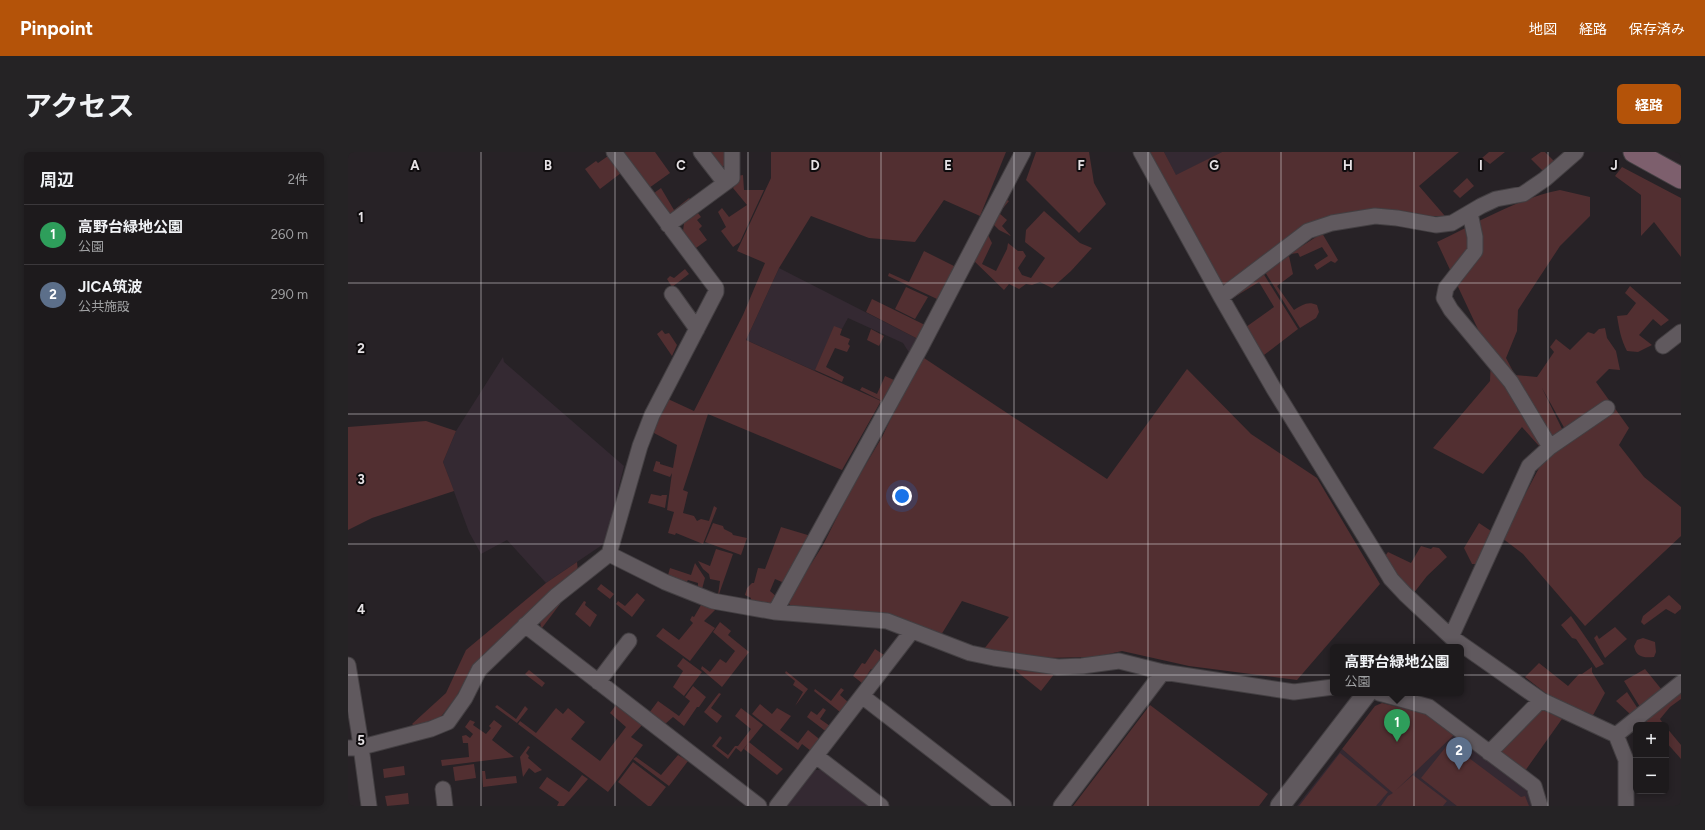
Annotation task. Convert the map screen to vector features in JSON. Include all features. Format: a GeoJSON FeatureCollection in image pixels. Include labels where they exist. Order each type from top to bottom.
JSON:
{"type":"FeatureCollection","features":[{"type":"Feature","properties":{"kind":"main road"},"geometry":{"type":"LineString","coordinates":[[1634,152],[1681,178]]}},
{"type":"Feature","properties":{"kind":"street"},"geometry":{"type":"LineString","coordinates":[[355,747],[431,730],[448,722],[465,698],[480,670],[556,596],[609,554],[640,446],[652,415],[714,298],[716,288],[614,152]]}},
{"type":"Feature","properties":{"kind":"street"},"geometry":{"type":"LineString","coordinates":[[701,152],[725,183]]}},
{"type":"Feature","properties":{"kind":"street"},"geometry":{"type":"LineString","coordinates":[[668,225],[732,178],[732,152]]}},
{"type":"Feature","properties":{"kind":"street"},"geometry":{"type":"LineString","coordinates":[[775,612],[921,347],[1023,152]]}},
{"type":"Feature","properties":{"kind":"street"},"geometry":{"type":"LineString","coordinates":[[1141,152],[1274,389],[1391,579],[1451,637],[1461,644]]}},
{"type":"Feature","properties":{"kind":"street"},"geometry":{"type":"LineString","coordinates":[[1221,297],[1308,231],[1319,226],[1375,216],[1397,218],[1436,225],[1452,223],[1496,199],[1522,194],[1545,179],[1576,152]]}},
{"type":"Feature","properties":{"kind":"street"},"geometry":{"type":"LineString","coordinates":[[1470,213],[1475,237],[1475,251],[1446,288],[1444,298],[1451,310],[1511,382],[1550,447]]}},
{"type":"Feature","properties":{"kind":"street"},"geometry":{"type":"LineString","coordinates":[[672,294],[697,330]]}},
{"type":"Feature","properties":{"kind":"street"},"geometry":{"type":"LineString","coordinates":[[1662,346],[1681,332]]}},
{"type":"Feature","properties":{"kind":"street"},"geometry":{"type":"LineString","coordinates":[[1451,637],[1529,466],[1550,447],[1607,408]]}},
{"type":"Feature","properties":{"kind":"street"},"geometry":{"type":"LineString","coordinates":[[609,554],[665,582],[713,601],[775,612],[887,621],[970,653],[994,658],[1058,667],[1082,666],[1119,660],[1163,672],[1294,692],[1330,687]]}},
{"type":"Feature","properties":{"kind":"street"},"geometry":{"type":"LineString","coordinates":[[525,625],[758,806]]}},
{"type":"Feature","properties":{"kind":"street"},"geometry":{"type":"LineString","coordinates":[[777,806],[912,631]]}},
{"type":"Feature","properties":{"kind":"street"},"geometry":{"type":"LineString","coordinates":[[598,682],[629,641]]}},
{"type":"Feature","properties":{"kind":"street"},"geometry":{"type":"LineString","coordinates":[[1464,646],[1541,700],[1616,735],[1626,760],[1626,806]]}},
{"type":"Feature","properties":{"kind":"street"},"geometry":{"type":"LineString","coordinates":[[348,665],[355,747],[369,806]]}},
{"type":"Feature","properties":{"kind":"street"},"geometry":{"type":"LineString","coordinates":[[1061,806],[1163,672]]}},
{"type":"Feature","properties":{"kind":"street"},"geometry":{"type":"LineString","coordinates":[[1616,735],[1681,684]]}},
{"type":"Feature","properties":{"kind":"street"},"geometry":{"type":"LineString","coordinates":[[862,696],[1004,806]]}},
{"type":"Feature","properties":{"kind":"street"},"geometry":{"type":"LineString","coordinates":[[1280,806],[1365,696]]}},
{"type":"Feature","properties":{"kind":"street"},"geometry":{"type":"LineString","coordinates":[[1390,696],[1430,707],[1534,786],[1540,806]]}},
{"type":"Feature","properties":{"kind":"street"},"geometry":{"type":"LineString","coordinates":[[1489,753],[1541,700]]}},
{"type":"Feature","properties":{"kind":"street"},"geometry":{"type":"LineString","coordinates":[[816,756],[881,806]]}},
{"type":"Feature","properties":{"kind":"street"},"geometry":{"type":"LineString","coordinates":[[443,789],[445,806]]}},
{"type":"Feature","properties":{"kind":"shaded area"},"geometry":{"type":"Polygon","coordinates":[[[623,152],[655,152],[670,173],[649,188],[623,152]]]}},
{"type":"Feature","properties":{"kind":"shaded area"},"geometry":{"type":"Polygon","coordinates":[[[707,152],[725,152],[725,165],[720,168],[707,152]]]}},
{"type":"Feature","properties":{"kind":"shaded area"},"geometry":{"type":"Polygon","coordinates":[[[771,152],[1006,152],[980,216],[944,200],[915,242],[869,238],[811,216],[779,268],[746,340],[881,401],[842,470],[708,414],[683,490],[688,492],[683,513],[694,516],[697,521],[701,519],[709,521],[714,506],[717,508],[703,544],[676,533],[675,535],[668,533],[674,512],[667,510],[672,473],[670,477],[653,471],[656,461],[660,462],[660,464],[673,468],[677,445],[652,432],[668,399],[694,411],[743,315],[765,263],[737,251],[771,178],[771,152]]]}},
{"type":"Feature","properties":{"kind":"shaded area"},"geometry":{"type":"Polygon","coordinates":[[[1036,152],[1089,152],[1094,183],[1106,204],[1079,233],[1026,180],[1036,152]]]}},
{"type":"Feature","properties":{"kind":"shaded area"},"geometry":{"type":"Polygon","coordinates":[[[1148,152],[1164,152],[1176,175],[1222,152],[1459,152],[1419,186],[1445,216],[1410,216],[1378,208],[1349,212],[1310,223],[1223,287],[1148,152]]]}},
{"type":"Feature","properties":{"kind":"shaded area"},"geometry":{"type":"Polygon","coordinates":[[[1164,152],[1222,152],[1176,176],[1164,152]]]}},
{"type":"Feature","properties":{"kind":"shaded area"},"geometry":{"type":"Polygon","coordinates":[[[1489,152],[1505,152],[1490,164],[1482,158],[1489,152]]]}},
{"type":"Feature","properties":{"kind":"shaded area"},"geometry":{"type":"Polygon","coordinates":[[[1541,152],[1545,152],[1555,162],[1543,171],[1531,159],[1541,152]]]}},
{"type":"Feature","properties":{"kind":"shaded area"},"geometry":{"type":"Polygon","coordinates":[[[608,156],[621,173],[600,189],[585,169],[596,161],[598,163],[608,156]]]}},
{"type":"Feature","properties":{"kind":"shaded area"},"geometry":{"type":"Polygon","coordinates":[[[1622,167],[1681,198],[1681,257],[1654,222],[1641,236],[1641,195],[1615,176],[1622,167]]]}},
{"type":"Feature","properties":{"kind":"shaded area"},"geometry":{"type":"Polygon","coordinates":[[[743,175],[744,190],[764,190],[740,242],[733,247],[721,231],[726,227],[718,212],[722,208],[729,217],[747,205],[733,188],[737,182],[737,176],[743,175]]]}},
{"type":"Feature","properties":{"kind":"shaded area"},"geometry":{"type":"Polygon","coordinates":[[[1467,178],[1474,186],[1460,198],[1453,191],[1467,178]]]}},
{"type":"Feature","properties":{"kind":"shaded area"},"geometry":{"type":"Polygon","coordinates":[[[661,188],[674,210],[689,198],[691,200],[671,214],[667,211],[654,193],[661,188]]]}},
{"type":"Feature","properties":{"kind":"shaded area"},"geometry":{"type":"Polygon","coordinates":[[[1560,190],[1590,197],[1590,216],[1560,246],[1518,310],[1517,331],[1506,358],[1515,375],[1537,377],[1554,352],[1550,347],[1556,339],[1570,350],[1588,332],[1594,334],[1599,329],[1605,328],[1607,338],[1616,351],[1620,370],[1609,369],[1596,382],[1629,428],[1619,445],[1644,477],[1681,507],[1681,536],[1585,626],[1523,554],[1502,538],[1539,468],[1548,456],[1522,427],[1483,474],[1433,448],[1490,381],[1491,357],[1437,242],[1512,205],[1560,190]],[[1542,388],[1567,439],[1571,440],[1542,388]]]}},
{"type":"Feature","properties":{"kind":"shaded area"},"geometry":{"type":"Polygon","coordinates":[[[1005,199],[1009,201],[999,213],[1007,220],[1002,226],[1011,236],[999,230],[993,224],[1005,199]]]}},
{"type":"Feature","properties":{"kind":"shaded area"},"geometry":{"type":"Polygon","coordinates":[[[1044,211],[1080,243],[1092,248],[1071,271],[1052,288],[1040,282],[1032,285],[1026,284],[1019,289],[1009,284],[1004,290],[973,260],[988,235],[992,243],[982,264],[996,271],[1007,249],[1008,243],[1018,251],[1023,251],[1026,256],[1018,268],[1022,275],[1031,278],[1045,258],[1025,242],[1026,230],[1044,211]]]}},
{"type":"Feature","properties":{"kind":"shaded area"},"geometry":{"type":"Polygon","coordinates":[[[698,213],[701,217],[697,220],[702,226],[699,229],[707,240],[696,248],[683,231],[684,223],[698,213]]]}},
{"type":"Feature","properties":{"kind":"shaded area"},"geometry":{"type":"Polygon","coordinates":[[[1322,233],[1338,260],[1335,263],[1331,261],[1317,270],[1314,265],[1328,256],[1322,247],[1300,257],[1298,253],[1290,254],[1322,233]]]}},
{"type":"Feature","properties":{"kind":"shaded area"},"geometry":{"type":"Polygon","coordinates":[[[924,251],[956,267],[937,299],[888,276],[889,273],[909,282],[924,251]]]}},
{"type":"Feature","properties":{"kind":"shaded area"},"geometry":{"type":"Polygon","coordinates":[[[1289,256],[1293,274],[1277,286],[1294,310],[1310,303],[1317,305],[1319,312],[1316,318],[1300,328],[1265,272],[1289,256]]]}},
{"type":"Feature","properties":{"kind":"shaded area"},"geometry":{"type":"Polygon","coordinates":[[[779,268],[918,339],[910,354],[903,343],[848,318],[842,329],[834,327],[815,371],[746,340],[779,268]]]}},
{"type":"Feature","properties":{"kind":"shaded area"},"geometry":{"type":"Polygon","coordinates":[[[685,269],[689,274],[672,287],[667,279],[670,276],[674,278],[685,269]]]}},
{"type":"Feature","properties":{"kind":"shaded area"},"geometry":{"type":"Polygon","coordinates":[[[1263,273],[1298,329],[1264,355],[1246,327],[1274,307],[1259,282],[1233,298],[1234,293],[1263,273]]]}},
{"type":"Feature","properties":{"kind":"shaded area"},"geometry":{"type":"Polygon","coordinates":[[[1630,286],[1669,320],[1661,326],[1653,319],[1639,335],[1652,345],[1638,352],[1627,351],[1619,329],[1617,316],[1627,315],[1636,303],[1625,293],[1630,286]]]}},
{"type":"Feature","properties":{"kind":"shaded area"},"geometry":{"type":"Polygon","coordinates":[[[906,287],[928,297],[915,319],[895,309],[906,287]]]}},
{"type":"Feature","properties":{"kind":"shaded area"},"geometry":{"type":"Polygon","coordinates":[[[872,299],[925,325],[918,339],[866,312],[872,299]]]}},
{"type":"Feature","properties":{"kind":"shaded area"},"geometry":{"type":"Polygon","coordinates":[[[834,326],[842,329],[840,335],[850,339],[848,344],[850,346],[847,352],[835,348],[826,367],[844,377],[842,382],[815,370],[834,326]]]}},
{"type":"Feature","properties":{"kind":"shaded area"},"geometry":{"type":"Polygon","coordinates":[[[871,329],[884,336],[879,346],[867,340],[871,329]]]}},
{"type":"Feature","properties":{"kind":"shaded area"},"geometry":{"type":"Polygon","coordinates":[[[662,330],[665,334],[669,333],[677,345],[672,356],[657,334],[662,330]]]}},
{"type":"Feature","properties":{"kind":"shaded area"},"geometry":{"type":"Polygon","coordinates":[[[921,356],[1107,479],[1187,369],[1251,434],[1317,478],[1380,584],[1297,680],[1189,666],[1122,651],[1095,657],[1042,658],[984,649],[1009,617],[962,601],[941,635],[792,607],[787,602],[823,545],[850,491],[882,437],[921,356]]]}},
{"type":"Feature","properties":{"kind":"shaded area"},"geometry":{"type":"Polygon","coordinates":[[[503,357],[504,362],[624,466],[605,543],[546,583],[507,540],[481,554],[469,532],[443,462],[456,431],[503,357]]]}},
{"type":"Feature","properties":{"kind":"shaded area"},"geometry":{"type":"Polygon","coordinates":[[[885,376],[894,380],[882,401],[860,390],[862,387],[877,394],[885,376]]]}},
{"type":"Feature","properties":{"kind":"shaded area"},"geometry":{"type":"Polygon","coordinates":[[[426,421],[456,431],[443,462],[454,491],[372,518],[348,530],[348,427],[426,421]]]}},
{"type":"Feature","properties":{"kind":"shaded area"},"geometry":{"type":"Polygon","coordinates":[[[651,494],[661,496],[667,495],[665,508],[648,503],[651,494]]]}},
{"type":"Feature","properties":{"kind":"shaded area"},"geometry":{"type":"Polygon","coordinates":[[[713,523],[723,526],[724,529],[733,535],[747,538],[741,555],[705,542],[713,523]]]}},
{"type":"Feature","properties":{"kind":"shaded area"},"geometry":{"type":"Polygon","coordinates":[[[1479,523],[1494,533],[1477,564],[1472,564],[1464,548],[1479,523]]]}},
{"type":"Feature","properties":{"kind":"shaded area"},"geometry":{"type":"Polygon","coordinates":[[[781,527],[811,536],[787,581],[782,582],[775,579],[770,591],[777,597],[776,601],[770,604],[750,601],[751,598],[745,595],[747,588],[754,583],[758,568],[765,569],[781,527]]]}},
{"type":"Feature","properties":{"kind":"shaded area"},"geometry":{"type":"Polygon","coordinates":[[[1421,546],[1431,549],[1433,547],[1439,548],[1447,557],[1427,576],[1413,594],[1401,580],[1385,556],[1388,552],[1411,563],[1421,546]]]}},
{"type":"Feature","properties":{"kind":"shaded area"},"geometry":{"type":"Polygon","coordinates":[[[716,549],[733,554],[718,595],[720,581],[710,579],[709,574],[703,569],[698,561],[710,566],[716,549]]]}},
{"type":"Feature","properties":{"kind":"shaded area"},"geometry":{"type":"Polygon","coordinates":[[[577,562],[578,572],[549,592],[474,665],[456,697],[440,718],[414,726],[412,724],[446,693],[466,650],[546,583],[577,562]]]}},
{"type":"Feature","properties":{"kind":"shaded area"},"geometry":{"type":"Polygon","coordinates":[[[695,563],[705,578],[702,589],[698,587],[698,583],[688,580],[685,584],[668,575],[670,568],[691,575],[695,563]]]}},
{"type":"Feature","properties":{"kind":"shaded area"},"geometry":{"type":"Polygon","coordinates":[[[601,584],[614,594],[610,599],[597,589],[601,584]]]}},
{"type":"Feature","properties":{"kind":"shaded area"},"geometry":{"type":"Polygon","coordinates":[[[637,593],[645,600],[632,617],[616,604],[618,601],[625,606],[637,593]]]}},
{"type":"Feature","properties":{"kind":"shaded area"},"geometry":{"type":"Polygon","coordinates":[[[1669,595],[1681,606],[1681,609],[1675,614],[1666,609],[1644,625],[1641,622],[1643,616],[1669,595]]]}},
{"type":"Feature","properties":{"kind":"shaded area"},"geometry":{"type":"Polygon","coordinates":[[[584,601],[586,602],[585,605],[597,615],[590,627],[575,614],[584,601]]]}},
{"type":"Feature","properties":{"kind":"shaded area"},"geometry":{"type":"Polygon","coordinates":[[[559,603],[560,604],[541,628],[540,621],[559,603]]]}},
{"type":"Feature","properties":{"kind":"shaded area"},"geometry":{"type":"Polygon","coordinates":[[[701,605],[716,609],[704,621],[715,628],[690,661],[656,636],[663,628],[679,640],[693,623],[690,620],[692,616],[694,617],[701,605]]]}},
{"type":"Feature","properties":{"kind":"shaded area"},"geometry":{"type":"Polygon","coordinates":[[[1571,616],[1604,664],[1596,668],[1576,639],[1572,638],[1561,625],[1571,616]]]}},
{"type":"Feature","properties":{"kind":"shaded area"},"geometry":{"type":"Polygon","coordinates":[[[720,622],[731,631],[728,635],[749,652],[722,687],[701,669],[702,666],[710,672],[720,659],[726,663],[735,651],[713,632],[720,622]]]}},
{"type":"Feature","properties":{"kind":"shaded area"},"geometry":{"type":"Polygon","coordinates":[[[1615,627],[1627,639],[1605,658],[1594,638],[1597,635],[1599,639],[1615,627]]]}},
{"type":"Feature","properties":{"kind":"shaded area"},"geometry":{"type":"Polygon","coordinates":[[[1643,638],[1655,642],[1656,652],[1654,657],[1643,657],[1638,655],[1636,652],[1634,646],[1637,640],[1643,638]]]}},
{"type":"Feature","properties":{"kind":"shaded area"},"geometry":{"type":"Polygon","coordinates":[[[875,649],[884,655],[873,670],[871,669],[862,683],[853,676],[862,663],[865,664],[875,649]]]}},
{"type":"Feature","properties":{"kind":"shaded area"},"geometry":{"type":"Polygon","coordinates":[[[683,658],[702,672],[684,696],[673,687],[683,671],[677,666],[683,658]]]}},
{"type":"Feature","properties":{"kind":"shaded area"},"geometry":{"type":"Polygon","coordinates":[[[1539,663],[1568,686],[1579,674],[1582,674],[1592,667],[1592,672],[1605,693],[1592,717],[1548,695],[1525,677],[1539,663]]]}},
{"type":"Feature","properties":{"kind":"shaded area"},"geometry":{"type":"Polygon","coordinates":[[[1016,668],[1055,673],[1041,691],[1016,671],[1016,668]]]}},
{"type":"Feature","properties":{"kind":"shaded area"},"geometry":{"type":"Polygon","coordinates":[[[1645,669],[1662,690],[1640,707],[1624,681],[1645,669]]]}},
{"type":"Feature","properties":{"kind":"shaded area"},"geometry":{"type":"Polygon","coordinates":[[[529,670],[545,683],[542,687],[525,674],[529,670]]]}},
{"type":"Feature","properties":{"kind":"shaded area"},"geometry":{"type":"Polygon","coordinates":[[[786,671],[808,689],[795,706],[803,692],[793,685],[795,681],[785,673],[786,671]]]}},
{"type":"Feature","properties":{"kind":"shaded area"},"geometry":{"type":"Polygon","coordinates":[[[693,686],[706,697],[684,726],[673,717],[664,725],[649,713],[658,701],[679,716],[690,701],[685,697],[693,686]]]}},
{"type":"Feature","properties":{"kind":"shaded area"},"geometry":{"type":"Polygon","coordinates":[[[841,688],[844,690],[840,695],[848,702],[840,712],[814,691],[815,689],[831,701],[841,688]]]}},
{"type":"Feature","properties":{"kind":"shaded area"},"geometry":{"type":"Polygon","coordinates":[[[1627,692],[1638,709],[1630,714],[1616,701],[1627,692]]]}},
{"type":"Feature","properties":{"kind":"shaded area"},"geometry":{"type":"Polygon","coordinates":[[[719,693],[721,694],[711,708],[722,716],[717,723],[704,712],[719,693]]]}},
{"type":"Feature","properties":{"kind":"shaded area"},"geometry":{"type":"Polygon","coordinates":[[[1681,693],[1681,699],[1670,707],[1660,719],[1662,722],[1646,721],[1681,693]]]}},
{"type":"Feature","properties":{"kind":"shaded area"},"geometry":{"type":"Polygon","coordinates":[[[1382,703],[1428,714],[1454,735],[1395,791],[1413,775],[1447,801],[1443,806],[1381,806],[1388,796],[1393,793],[1342,749],[1375,706],[1382,703]]]}},
{"type":"Feature","properties":{"kind":"shaded area"},"geometry":{"type":"Polygon","coordinates":[[[760,704],[772,714],[777,708],[791,716],[780,730],[798,743],[808,730],[818,738],[818,741],[811,751],[802,744],[798,750],[752,714],[760,704]]]}},
{"type":"Feature","properties":{"kind":"shaded area"},"geometry":{"type":"Polygon","coordinates":[[[497,705],[516,719],[525,706],[528,709],[517,723],[495,707],[497,705]]]}},
{"type":"Feature","properties":{"kind":"shaded area"},"geometry":{"type":"Polygon","coordinates":[[[616,705],[642,725],[631,737],[643,745],[608,792],[518,724],[520,721],[536,733],[556,708],[563,714],[568,708],[585,722],[571,739],[600,761],[626,727],[610,713],[616,705]]]}},
{"type":"Feature","properties":{"kind":"shaded area"},"geometry":{"type":"Polygon","coordinates":[[[1150,705],[1268,794],[1259,806],[1073,806],[1150,705]]]}},
{"type":"Feature","properties":{"kind":"shaded area"},"geometry":{"type":"Polygon","coordinates":[[[741,708],[763,725],[741,752],[736,748],[728,759],[712,746],[720,736],[722,738],[716,746],[728,755],[735,746],[738,746],[751,729],[735,716],[741,708]]]}},
{"type":"Feature","properties":{"kind":"shaded area"},"geometry":{"type":"Polygon","coordinates":[[[823,708],[826,710],[820,719],[830,726],[826,730],[807,717],[811,711],[817,715],[823,708]]]}},
{"type":"Feature","properties":{"kind":"shaded area"},"geometry":{"type":"Polygon","coordinates":[[[1540,708],[1562,719],[1525,771],[1497,752],[1540,708]]]}},
{"type":"Feature","properties":{"kind":"shaded area"},"geometry":{"type":"Polygon","coordinates":[[[470,720],[475,722],[473,725],[486,734],[491,728],[489,726],[494,720],[502,726],[492,740],[514,757],[442,766],[441,760],[469,757],[468,743],[463,743],[462,736],[466,735],[470,738],[473,734],[465,727],[470,720]]]}},
{"type":"Feature","properties":{"kind":"shaded area"},"geometry":{"type":"Polygon","coordinates":[[[1669,731],[1681,745],[1681,759],[1669,745],[1669,731]]]}},
{"type":"Feature","properties":{"kind":"shaded area"},"geometry":{"type":"Polygon","coordinates":[[[1454,735],[1528,791],[1533,806],[1297,806],[1342,749],[1393,792],[1454,735]]]}},
{"type":"Feature","properties":{"kind":"shaded area"},"geometry":{"type":"Polygon","coordinates":[[[749,742],[783,769],[777,775],[744,749],[749,742]]]}},
{"type":"Feature","properties":{"kind":"shaded area"},"geometry":{"type":"Polygon","coordinates":[[[1449,743],[1521,797],[1525,796],[1529,806],[1457,806],[1421,778],[1449,743]]]}},
{"type":"Feature","properties":{"kind":"shaded area"},"geometry":{"type":"Polygon","coordinates":[[[528,746],[530,747],[526,753],[529,756],[528,758],[542,770],[535,773],[529,768],[523,777],[520,757],[528,746]]]}},
{"type":"Feature","properties":{"kind":"shaded area"},"geometry":{"type":"Polygon","coordinates":[[[1340,753],[1388,792],[1376,806],[1299,806],[1340,753]]]}},
{"type":"Feature","properties":{"kind":"shaded area"},"geometry":{"type":"Polygon","coordinates":[[[678,755],[688,761],[669,786],[633,759],[636,757],[661,775],[678,755]]]}},
{"type":"Feature","properties":{"kind":"shaded area"},"geometry":{"type":"Polygon","coordinates":[[[633,762],[666,787],[651,806],[648,806],[618,782],[633,762]]]}},
{"type":"Feature","properties":{"kind":"shaded area"},"geometry":{"type":"Polygon","coordinates":[[[474,764],[476,778],[455,781],[453,767],[474,764]]]}},
{"type":"Feature","properties":{"kind":"shaded area"},"geometry":{"type":"Polygon","coordinates":[[[404,766],[405,775],[384,778],[383,769],[404,766]]]}},
{"type":"Feature","properties":{"kind":"shaded area"},"geometry":{"type":"Polygon","coordinates":[[[813,770],[822,770],[869,806],[785,806],[813,770]]]}},
{"type":"Feature","properties":{"kind":"shaded area"},"geometry":{"type":"Polygon","coordinates":[[[482,771],[485,771],[486,779],[516,776],[517,783],[483,787],[482,771]]]}},
{"type":"Feature","properties":{"kind":"shaded area"},"geometry":{"type":"Polygon","coordinates":[[[582,775],[588,779],[564,806],[557,806],[559,802],[539,788],[547,777],[569,792],[582,775]]]}},
{"type":"Feature","properties":{"kind":"shaded area"},"geometry":{"type":"Polygon","coordinates":[[[408,793],[409,804],[387,806],[385,796],[408,793]]]}},
{"type":"Feature","properties":{"kind":"place","name":"高野台緑地公園"},"geometry":{"type":"Point","coordinates":[1397,742]}},
{"type":"Feature","properties":{"kind":"place","name":"JICA筑波"},"geometry":{"type":"Point","coordinates":[1459,770]}}]}
